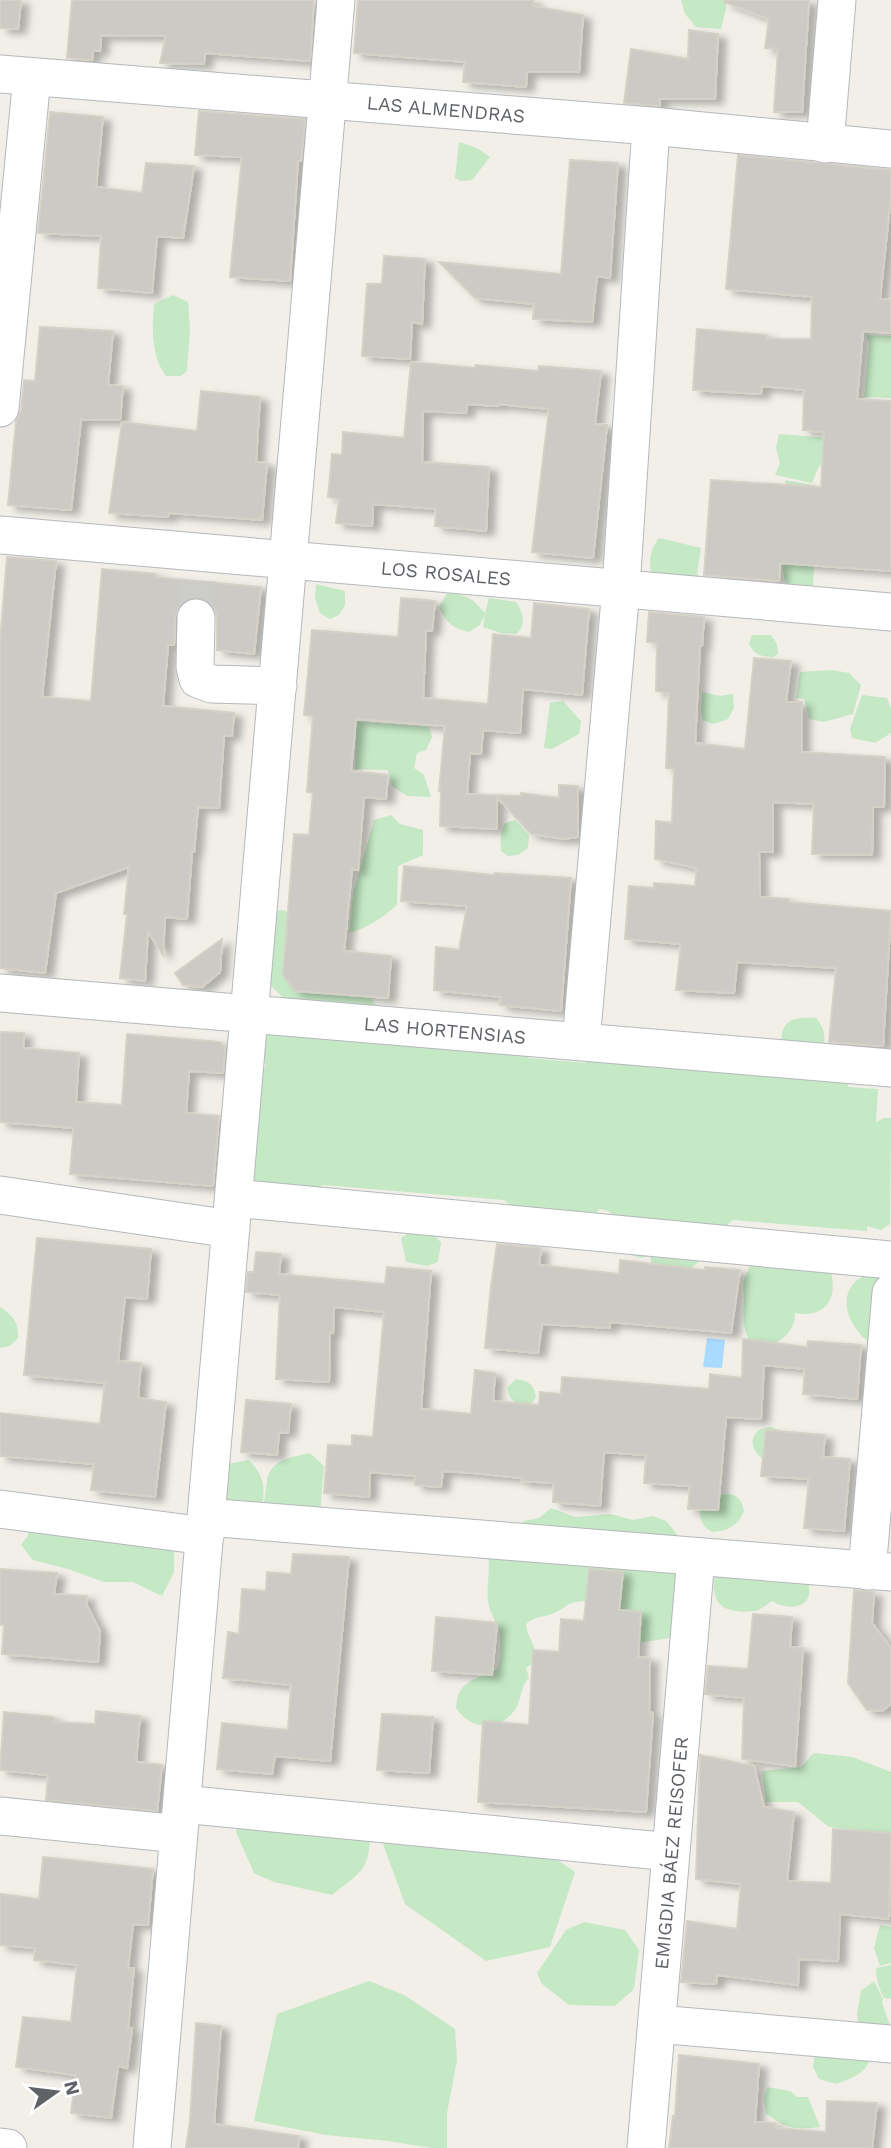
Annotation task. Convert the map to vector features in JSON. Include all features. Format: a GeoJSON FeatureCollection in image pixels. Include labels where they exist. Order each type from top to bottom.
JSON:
{"type":"FeatureCollection","features":[{"type":"Feature","properties":{"kind":"street"},"geometry":{"type":"LineString","coordinates":[[152,2148],[336,0]]}},
{"type":"Feature","properties":{"kind":"street"},"geometry":{"type":"LineString","coordinates":[[825,144],[837,0]]}},
{"type":"Feature","properties":{"kind":"street"},"geometry":{"type":"LineString","coordinates":[[0,408],[16,76]]}},
{"type":"Feature","properties":{"kind":"street","name":"LAS ALMENDRAS"},"geometry":{"type":"LineString","coordinates":[[16,76],[651,126],[891,149]]}},
{"type":"Feature","properties":{"kind":"street"},"geometry":{"type":"LineString","coordinates":[[581,1042],[621,588],[651,126]]}},
{"type":"Feature","properties":{"kind":"street","name":"LOS ROSALES"},"geometry":{"type":"LineString","coordinates":[[0,535],[198,567],[288,560],[891,612]]}},
{"type":"Feature","properties":{"kind":"street"},"geometry":{"type":"LineString","coordinates":[[196,618],[195,667],[198,679],[212,684],[278,686]]}},
{"type":"Feature","properties":{"kind":"street","name":"LAS HORTENSIAS"},"geometry":{"type":"LineString","coordinates":[[0,993],[891,1068]]}},
{"type":"Feature","properties":{"kind":"street"},"geometry":{"type":"LineString","coordinates":[[0,1195],[891,1260]]}},
{"type":"Feature","properties":{"kind":"street"},"geometry":{"type":"LineString","coordinates":[[0,1509],[206,1526],[879,1571],[891,1293]]}},
{"type":"Feature","properties":{"kind":"street","name":"EMIGDIA BÁEZ REISOFER"},"geometry":{"type":"LineString","coordinates":[[646,2148],[696,1557]]}},
{"type":"Feature","properties":{"kind":"street"},"geometry":{"type":"LineString","coordinates":[[0,1816],[181,1819],[671,1852]]}},
{"type":"Feature","properties":{"kind":"street"},"geometry":{"type":"LineString","coordinates":[[657,2024],[891,2044]]}},
{"type":"Feature","properties":{"kind":"street"},"geometry":{"type":"LineString","coordinates":[[0,2147],[8,2148]]}},
{"type":"Feature","properties":{"kind":"green space"},"geometry":{"type":"Polygon","coordinates":[[[681,0],[726,0],[721,29],[696,27],[685,14],[681,0]]]}},
{"type":"Feature","properties":{"kind":"green space"},"geometry":{"type":"Polygon","coordinates":[[[459,142],[477,148],[490,157],[472,180],[461,181],[455,178],[459,142]]]}},
{"type":"Feature","properties":{"kind":"green space"},"geometry":{"type":"Polygon","coordinates":[[[173,295],[188,302],[190,330],[187,371],[181,376],[166,376],[158,360],[154,342],[154,304],[173,295]]]}},
{"type":"Feature","properties":{"kind":"green space"},"geometry":{"type":"Polygon","coordinates":[[[866,335],[891,336],[891,398],[864,397],[869,343],[866,335]]]}},
{"type":"Feature","properties":{"kind":"green space"},"geometry":{"type":"Polygon","coordinates":[[[779,434],[829,438],[824,462],[818,468],[812,483],[775,475],[780,463],[776,448],[779,434]]]}},
{"type":"Feature","properties":{"kind":"green space"},"geometry":{"type":"Polygon","coordinates":[[[785,480],[818,486],[813,589],[788,587],[784,578],[785,480]]]}},
{"type":"Feature","properties":{"kind":"green space"},"geometry":{"type":"Polygon","coordinates":[[[659,538],[701,548],[697,574],[710,589],[652,576],[651,556],[659,538]]]}},
{"type":"Feature","properties":{"kind":"green space"},"geometry":{"type":"Polygon","coordinates":[[[316,584],[345,591],[345,605],[339,615],[330,619],[320,613],[315,598],[316,584]]]}},
{"type":"Feature","properties":{"kind":"green space"},"geometry":{"type":"Polygon","coordinates":[[[447,593],[469,598],[485,613],[489,598],[516,602],[522,614],[522,627],[516,634],[501,633],[483,627],[485,614],[480,625],[469,632],[458,629],[447,620],[439,607],[447,593]]]}},
{"type":"Feature","properties":{"kind":"green space"},"geometry":{"type":"Polygon","coordinates":[[[752,635],[771,635],[777,644],[778,654],[773,657],[756,653],[749,644],[752,635]]]}},
{"type":"Feature","properties":{"kind":"green space"},"geometry":{"type":"Polygon","coordinates":[[[832,670],[849,673],[861,685],[853,714],[823,722],[809,719],[804,699],[796,698],[800,672],[832,670]]]}},
{"type":"Feature","properties":{"kind":"green space"},"geometry":{"type":"Polygon","coordinates":[[[702,692],[720,696],[733,694],[734,708],[728,719],[713,724],[703,720],[702,692]]]}},
{"type":"Feature","properties":{"kind":"green space"},"geometry":{"type":"Polygon","coordinates":[[[862,695],[887,698],[891,709],[891,733],[875,743],[852,738],[850,729],[862,695]]]}},
{"type":"Feature","properties":{"kind":"green space"},"geometry":{"type":"Polygon","coordinates":[[[563,701],[581,721],[579,734],[552,749],[544,748],[550,703],[563,701]]]}},
{"type":"Feature","properties":{"kind":"green space"},"geometry":{"type":"Polygon","coordinates":[[[354,721],[429,727],[432,737],[426,750],[417,753],[414,768],[424,775],[431,797],[407,796],[392,786],[388,770],[355,769],[354,721]]]}},
{"type":"Feature","properties":{"kind":"green space"},"geometry":{"type":"Polygon","coordinates":[[[391,815],[400,824],[423,830],[423,855],[398,866],[397,905],[374,922],[349,933],[353,893],[374,820],[391,815]]]}},
{"type":"Feature","properties":{"kind":"green space"},"geometry":{"type":"Polygon","coordinates":[[[515,820],[529,835],[528,848],[518,855],[508,856],[501,851],[501,834],[505,823],[515,820]]]}},
{"type":"Feature","properties":{"kind":"green space"},"geometry":{"type":"Polygon","coordinates":[[[284,910],[369,992],[377,1009],[522,1048],[529,1058],[586,1063],[591,1047],[781,1049],[783,1032],[788,1023],[799,1018],[816,1018],[821,1024],[824,1045],[853,1078],[847,1087],[878,1089],[876,1122],[891,1118],[890,1224],[881,1230],[867,1226],[867,1231],[733,1220],[716,1234],[702,1259],[690,1269],[653,1268],[650,1256],[641,1258],[626,1253],[616,1219],[607,1210],[600,1209],[595,1214],[568,1219],[560,1210],[519,1212],[504,1200],[323,1185],[314,1194],[279,1209],[240,1174],[252,1159],[257,1147],[252,1138],[259,1078],[266,1065],[259,1059],[252,1037],[287,1002],[268,983],[275,911],[284,910]]]}},
{"type":"Feature","properties":{"kind":"green space"},"geometry":{"type":"Polygon","coordinates":[[[413,1230],[431,1230],[441,1243],[438,1262],[427,1266],[406,1262],[401,1238],[413,1230]]]}},
{"type":"Feature","properties":{"kind":"green space"},"geometry":{"type":"Polygon","coordinates":[[[754,1256],[830,1269],[832,1279],[833,1289],[828,1304],[815,1313],[795,1313],[791,1329],[770,1347],[750,1343],[744,1326],[744,1283],[754,1256]]]}},
{"type":"Feature","properties":{"kind":"green space"},"geometry":{"type":"Polygon","coordinates":[[[884,1271],[875,1346],[861,1335],[850,1319],[847,1310],[848,1292],[856,1281],[884,1271]]]}},
{"type":"Feature","properties":{"kind":"green space"},"geometry":{"type":"Polygon","coordinates":[[[0,1307],[14,1320],[18,1338],[10,1346],[0,1348],[0,1307]]]}},
{"type":"Feature","properties":{"kind":"green space"},"geometry":{"type":"Polygon","coordinates":[[[516,1379],[528,1382],[534,1389],[536,1397],[530,1405],[518,1407],[510,1397],[507,1388],[516,1379]]]}},
{"type":"Feature","properties":{"kind":"green space"},"geometry":{"type":"Polygon","coordinates":[[[771,1427],[785,1432],[767,1461],[757,1453],[753,1437],[759,1430],[771,1427]]]}},
{"type":"Feature","properties":{"kind":"green space"},"geometry":{"type":"Polygon","coordinates":[[[310,1453],[324,1466],[320,1515],[262,1508],[267,1481],[273,1468],[283,1460],[310,1453]]]}},
{"type":"Feature","properties":{"kind":"green space"},"geometry":{"type":"Polygon","coordinates":[[[249,1460],[262,1479],[263,1501],[255,1507],[224,1515],[216,1466],[249,1460]]]}},
{"type":"Feature","properties":{"kind":"green space"},"geometry":{"type":"Polygon","coordinates":[[[727,1494],[739,1499],[744,1511],[732,1527],[712,1532],[701,1520],[702,1504],[715,1496],[727,1494]]]}},
{"type":"Feature","properties":{"kind":"green space"},"geometry":{"type":"Polygon","coordinates":[[[551,1508],[575,1517],[611,1514],[633,1520],[653,1516],[666,1521],[682,1540],[671,1638],[643,1642],[626,1636],[587,1601],[571,1603],[554,1613],[533,1619],[526,1624],[536,1661],[526,1668],[529,1678],[516,1708],[510,1716],[494,1725],[478,1724],[462,1716],[456,1708],[458,1695],[463,1687],[496,1670],[498,1666],[499,1631],[488,1600],[488,1555],[524,1521],[539,1518],[551,1508]]]}},
{"type":"Feature","properties":{"kind":"green space"},"geometry":{"type":"Polygon","coordinates":[[[30,1528],[145,1543],[174,1551],[174,1572],[162,1596],[133,1582],[104,1582],[33,1560],[21,1545],[30,1528]]]}},
{"type":"Feature","properties":{"kind":"green space"},"geometry":{"type":"Polygon","coordinates":[[[715,1574],[808,1582],[808,1597],[805,1602],[793,1607],[772,1601],[755,1611],[741,1612],[719,1603],[714,1587],[715,1574]]]}},
{"type":"Feature","properties":{"kind":"green space"},"geometry":{"type":"Polygon","coordinates":[[[814,1753],[852,1757],[891,1772],[891,1834],[829,1827],[798,1802],[766,1802],[762,1771],[801,1767],[814,1753]]]}},
{"type":"Feature","properties":{"kind":"green space"},"geometry":{"type":"Polygon","coordinates":[[[243,1816],[370,1828],[366,1862],[358,1874],[332,1895],[274,1882],[254,1873],[236,1832],[243,1816]]]}},
{"type":"Feature","properties":{"kind":"green space"},"geometry":{"type":"Polygon","coordinates":[[[379,1833],[543,1850],[575,1872],[550,1947],[486,1961],[405,1904],[379,1833]]]}},
{"type":"Feature","properties":{"kind":"green space"},"geometry":{"type":"Polygon","coordinates":[[[584,1922],[625,1930],[639,1950],[634,1989],[615,2006],[569,2005],[542,1984],[537,1973],[566,1930],[584,1922]]]}},
{"type":"Feature","properties":{"kind":"green space"},"geometry":{"type":"Polygon","coordinates":[[[880,1925],[891,1927],[891,1963],[880,1966],[874,1948],[880,1925]]]}},
{"type":"Feature","properties":{"kind":"green space"},"geometry":{"type":"Polygon","coordinates":[[[891,1965],[889,1999],[884,1998],[881,1991],[876,1968],[891,1965]]]}},
{"type":"Feature","properties":{"kind":"green space"},"geometry":{"type":"Polygon","coordinates":[[[369,1981],[404,1995],[455,2029],[457,2060],[447,2113],[447,2148],[326,2135],[254,2121],[277,2014],[369,1981]]]}},
{"type":"Feature","properties":{"kind":"green space"},"geometry":{"type":"Polygon","coordinates":[[[874,1981],[883,1999],[891,2028],[858,2023],[861,1991],[874,1981]]]}},
{"type":"Feature","properties":{"kind":"green space"},"geometry":{"type":"Polygon","coordinates":[[[817,2041],[873,2046],[866,2068],[836,2084],[819,2079],[813,2067],[817,2041]]]}},
{"type":"Feature","properties":{"kind":"green space"},"geometry":{"type":"Polygon","coordinates":[[[767,2087],[790,2091],[797,2097],[808,2097],[820,2127],[791,2127],[766,2113],[764,2099],[767,2087]]]}},
{"type":"Feature","properties":{"kind":"water"},"geometry":{"type":"Polygon","coordinates":[[[707,1338],[725,1340],[722,1368],[703,1367],[707,1338]]]}},
{"type":"Feature","properties":{"kind":"building"},"geometry":{"type":"Polygon","coordinates":[[[0,0],[21,0],[18,29],[0,28],[0,0]]]}},
{"type":"Feature","properties":{"kind":"building"},"geometry":{"type":"Polygon","coordinates":[[[72,0],[314,0],[310,61],[205,53],[204,64],[160,63],[166,36],[101,35],[100,51],[93,50],[92,60],[67,58],[72,0]]]}},
{"type":"Feature","properties":{"kind":"building"},"geometry":{"type":"Polygon","coordinates":[[[358,0],[533,0],[533,6],[583,15],[579,72],[527,72],[526,87],[463,82],[465,62],[354,53],[358,0]]]}},
{"type":"Feature","properties":{"kind":"building"},"geometry":{"type":"Polygon","coordinates":[[[724,0],[809,0],[802,112],[774,112],[778,49],[765,48],[769,19],[724,0]]]}},
{"type":"Feature","properties":{"kind":"building"},"geometry":{"type":"Polygon","coordinates":[[[689,30],[718,34],[715,99],[660,99],[660,106],[624,103],[631,49],[688,59],[689,30]]]}},
{"type":"Feature","properties":{"kind":"building"},"geometry":{"type":"Polygon","coordinates":[[[199,111],[305,119],[301,161],[298,161],[290,281],[230,277],[242,157],[195,155],[199,111]]]}},
{"type":"Feature","properties":{"kind":"building"},"geometry":{"type":"Polygon","coordinates":[[[50,112],[103,117],[96,187],[142,193],[146,163],[194,166],[183,238],[157,236],[152,293],[98,288],[101,236],[38,233],[50,112]]]}},
{"type":"Feature","properties":{"kind":"building"},"geometry":{"type":"Polygon","coordinates":[[[738,155],[891,170],[891,195],[880,299],[891,300],[891,333],[863,331],[857,399],[891,401],[891,571],[780,563],[779,581],[704,575],[711,480],[821,487],[824,432],[803,430],[804,390],[762,386],[761,394],[693,390],[697,329],[767,335],[766,339],[811,339],[812,297],[726,289],[738,155]]]}},
{"type":"Feature","properties":{"kind":"building"},"geometry":{"type":"Polygon","coordinates":[[[570,160],[618,163],[610,278],[597,276],[592,322],[533,319],[534,304],[475,298],[439,262],[561,274],[570,160]]]}},
{"type":"Feature","properties":{"kind":"building"},"geometry":{"type":"Polygon","coordinates":[[[384,256],[425,259],[422,324],[412,322],[410,359],[362,356],[367,284],[382,284],[384,256]]]}},
{"type":"Feature","properties":{"kind":"building"},"geometry":{"type":"Polygon","coordinates":[[[40,327],[113,331],[108,385],[123,386],[120,420],[81,420],[71,510],[8,505],[16,422],[21,410],[24,380],[35,381],[40,327]]]}},
{"type":"Feature","properties":{"kind":"building"},"geometry":{"type":"Polygon","coordinates":[[[411,362],[538,371],[539,366],[601,371],[595,424],[607,425],[593,558],[532,552],[549,409],[467,404],[466,413],[423,411],[422,462],[489,467],[486,531],[435,526],[436,509],[373,504],[372,526],[336,523],[339,499],[328,497],[332,454],[342,455],[343,432],[404,438],[411,362]]]}},
{"type":"Feature","properties":{"kind":"building"},"geometry":{"type":"Polygon","coordinates":[[[201,391],[260,397],[256,462],[267,463],[262,520],[169,513],[168,517],[109,513],[122,422],[197,431],[201,391]]]}},
{"type":"Feature","properties":{"kind":"building"},"geometry":{"type":"Polygon","coordinates":[[[7,557],[56,561],[42,697],[91,701],[102,569],[261,587],[254,654],[217,650],[217,618],[215,609],[207,600],[196,597],[185,600],[178,608],[175,618],[174,645],[168,645],[163,706],[234,713],[232,736],[224,735],[219,808],[198,807],[187,919],[165,917],[163,955],[148,932],[145,981],[120,978],[129,867],[56,893],[45,973],[0,968],[0,641],[7,557]]]}},
{"type":"Feature","properties":{"kind":"building"},"geometry":{"type":"Polygon","coordinates":[[[401,598],[435,601],[432,631],[426,631],[423,698],[488,704],[493,634],[531,638],[534,603],[589,609],[582,695],[523,689],[520,733],[483,730],[481,754],[470,753],[467,794],[521,796],[521,793],[559,798],[559,785],[578,786],[578,837],[564,839],[531,834],[497,797],[497,829],[440,826],[439,791],[445,726],[356,719],[351,771],[388,775],[386,799],[364,797],[358,870],[352,869],[344,951],[391,956],[388,998],[295,991],[283,975],[294,834],[309,835],[313,793],[307,792],[313,716],[304,715],[312,630],[398,637],[401,598]]]}},
{"type":"Feature","properties":{"kind":"building"},"geometry":{"type":"Polygon","coordinates":[[[649,612],[704,617],[695,743],[745,749],[754,658],[791,661],[786,702],[802,702],[802,752],[885,757],[884,807],[873,807],[872,855],[812,854],[814,804],[773,802],[773,852],[759,852],[760,897],[891,911],[883,1046],[829,1042],[836,968],[737,962],[734,993],[676,990],[681,944],[625,939],[629,886],[654,888],[654,883],[695,886],[697,868],[655,859],[656,821],[672,823],[674,769],[666,768],[669,693],[656,691],[657,643],[647,642],[649,612]]]}},
{"type":"Feature","properties":{"kind":"building"},"geometry":{"type":"Polygon","coordinates":[[[404,866],[494,875],[571,878],[561,1011],[500,1005],[501,997],[434,990],[436,947],[459,950],[467,906],[401,901],[404,866]]]}},
{"type":"Feature","properties":{"kind":"building"},"geometry":{"type":"Polygon","coordinates":[[[222,939],[220,972],[202,987],[183,985],[175,973],[222,939]]]}},
{"type":"Feature","properties":{"kind":"building"},"geometry":{"type":"Polygon","coordinates":[[[0,1032],[24,1033],[23,1048],[79,1053],[76,1102],[122,1105],[127,1034],[220,1042],[225,1048],[223,1073],[189,1071],[186,1113],[219,1116],[213,1186],[70,1174],[74,1128],[0,1122],[0,1032]]]}},
{"type":"Feature","properties":{"kind":"building"},"geometry":{"type":"Polygon","coordinates":[[[37,1238],[151,1249],[147,1299],[125,1297],[118,1361],[141,1363],[138,1398],[166,1402],[155,1497],[91,1490],[94,1464],[0,1456],[0,1413],[100,1424],[105,1383],[24,1375],[37,1238]]]}},
{"type":"Feature","properties":{"kind":"building"},"geometry":{"type":"Polygon","coordinates":[[[497,1244],[541,1248],[539,1265],[619,1274],[620,1260],[705,1270],[705,1267],[740,1270],[731,1333],[610,1322],[610,1328],[542,1324],[538,1353],[485,1348],[497,1244]]]}},
{"type":"Feature","properties":{"kind":"building"},"geometry":{"type":"Polygon","coordinates":[[[256,1252],[281,1254],[279,1274],[385,1284],[387,1267],[431,1271],[421,1409],[471,1414],[475,1370],[495,1373],[493,1401],[539,1405],[540,1392],[561,1394],[562,1377],[709,1389],[710,1374],[742,1378],[743,1339],[807,1347],[808,1341],[861,1345],[857,1399],[803,1394],[805,1369],[764,1365],[761,1419],[726,1417],[718,1510],[688,1509],[690,1486],[644,1483],[646,1455],[604,1452],[600,1506],[553,1502],[554,1483],[443,1471],[441,1487],[415,1485],[415,1476],[370,1472],[369,1497],[324,1493],[328,1445],[352,1446],[352,1435],[373,1437],[384,1312],[334,1307],[333,1333],[330,1332],[329,1382],[276,1379],[280,1295],[246,1292],[248,1272],[254,1272],[256,1252]]]}},
{"type":"Feature","properties":{"kind":"building"},"geometry":{"type":"Polygon","coordinates":[[[246,1400],[291,1404],[288,1433],[279,1432],[277,1455],[241,1452],[246,1400]]]}},
{"type":"Feature","properties":{"kind":"building"},"geometry":{"type":"Polygon","coordinates":[[[766,1430],[825,1435],[823,1457],[850,1459],[844,1531],[804,1528],[809,1479],[761,1476],[766,1430]]]}},
{"type":"Feature","properties":{"kind":"building"},"geometry":{"type":"Polygon","coordinates":[[[293,1554],[349,1557],[330,1761],[275,1756],[272,1774],[217,1769],[222,1723],[288,1730],[291,1685],[223,1678],[228,1632],[239,1634],[242,1589],[266,1591],[267,1572],[291,1574],[293,1554]]]}},
{"type":"Feature","properties":{"kind":"building"},"geometry":{"type":"Polygon","coordinates":[[[0,1569],[57,1573],[54,1594],[87,1596],[86,1604],[100,1631],[98,1662],[2,1654],[4,1625],[0,1625],[0,1569]]]}},
{"type":"Feature","properties":{"kind":"building"},"geometry":{"type":"Polygon","coordinates":[[[589,1569],[623,1572],[619,1610],[641,1612],[638,1657],[650,1658],[649,1712],[653,1713],[646,1812],[478,1802],[483,1721],[529,1725],[533,1650],[559,1652],[561,1619],[584,1621],[589,1569]]]}},
{"type":"Feature","properties":{"kind":"building"},"geometry":{"type":"Polygon","coordinates":[[[854,1590],[874,1592],[872,1623],[891,1648],[891,1704],[882,1711],[867,1710],[848,1683],[854,1590]]]}},
{"type":"Feature","properties":{"kind":"building"},"geometry":{"type":"Polygon","coordinates":[[[753,1614],[792,1617],[790,1647],[803,1648],[795,1766],[742,1759],[744,1698],[705,1694],[708,1666],[748,1669],[753,1614]]]}},
{"type":"Feature","properties":{"kind":"building"},"geometry":{"type":"Polygon","coordinates":[[[436,1617],[497,1623],[492,1675],[432,1671],[436,1617]]]}},
{"type":"Feature","properties":{"kind":"building"},"geometry":{"type":"Polygon","coordinates":[[[96,1711],[140,1716],[136,1762],[162,1765],[157,1811],[46,1800],[48,1775],[0,1770],[4,1712],[54,1717],[54,1722],[95,1724],[96,1711]]]}},
{"type":"Feature","properties":{"kind":"building"},"geometry":{"type":"Polygon","coordinates":[[[382,1714],[433,1717],[429,1773],[377,1770],[382,1714]]]}},
{"type":"Feature","properties":{"kind":"building"},"geometry":{"type":"Polygon","coordinates":[[[700,1755],[754,1766],[764,1807],[794,1812],[787,1881],[831,1883],[833,1829],[891,1833],[889,1919],[840,1914],[838,1961],[799,1959],[798,1985],[717,1975],[716,1984],[681,1982],[687,1921],[737,1929],[741,1884],[696,1879],[700,1755]]]}},
{"type":"Feature","properties":{"kind":"building"},"geometry":{"type":"Polygon","coordinates":[[[43,1857],[153,1869],[148,1925],[133,1924],[128,1968],[134,1968],[128,2028],[132,2028],[127,2068],[118,2066],[111,2118],[71,2113],[76,2075],[16,2067],[23,2017],[71,2022],[77,1965],[34,1960],[35,1948],[0,1945],[0,1894],[39,1899],[43,1857]]]}},
{"type":"Feature","properties":{"kind":"building"},"geometry":{"type":"Polygon","coordinates":[[[196,2023],[221,2026],[214,2124],[299,2136],[298,2148],[186,2148],[196,2023]]]}},
{"type":"Feature","properties":{"kind":"building"},"geometry":{"type":"Polygon","coordinates":[[[679,2055],[759,2064],[755,2122],[776,2123],[775,2128],[826,2132],[827,2101],[877,2103],[872,2148],[669,2148],[675,2116],[679,2055]]]}},
{"type":"Feature","properties":{"kind":"tunnel"},"geometry":{"type":"LineString","coordinates":[[196,618],[197,581]]}}]}
